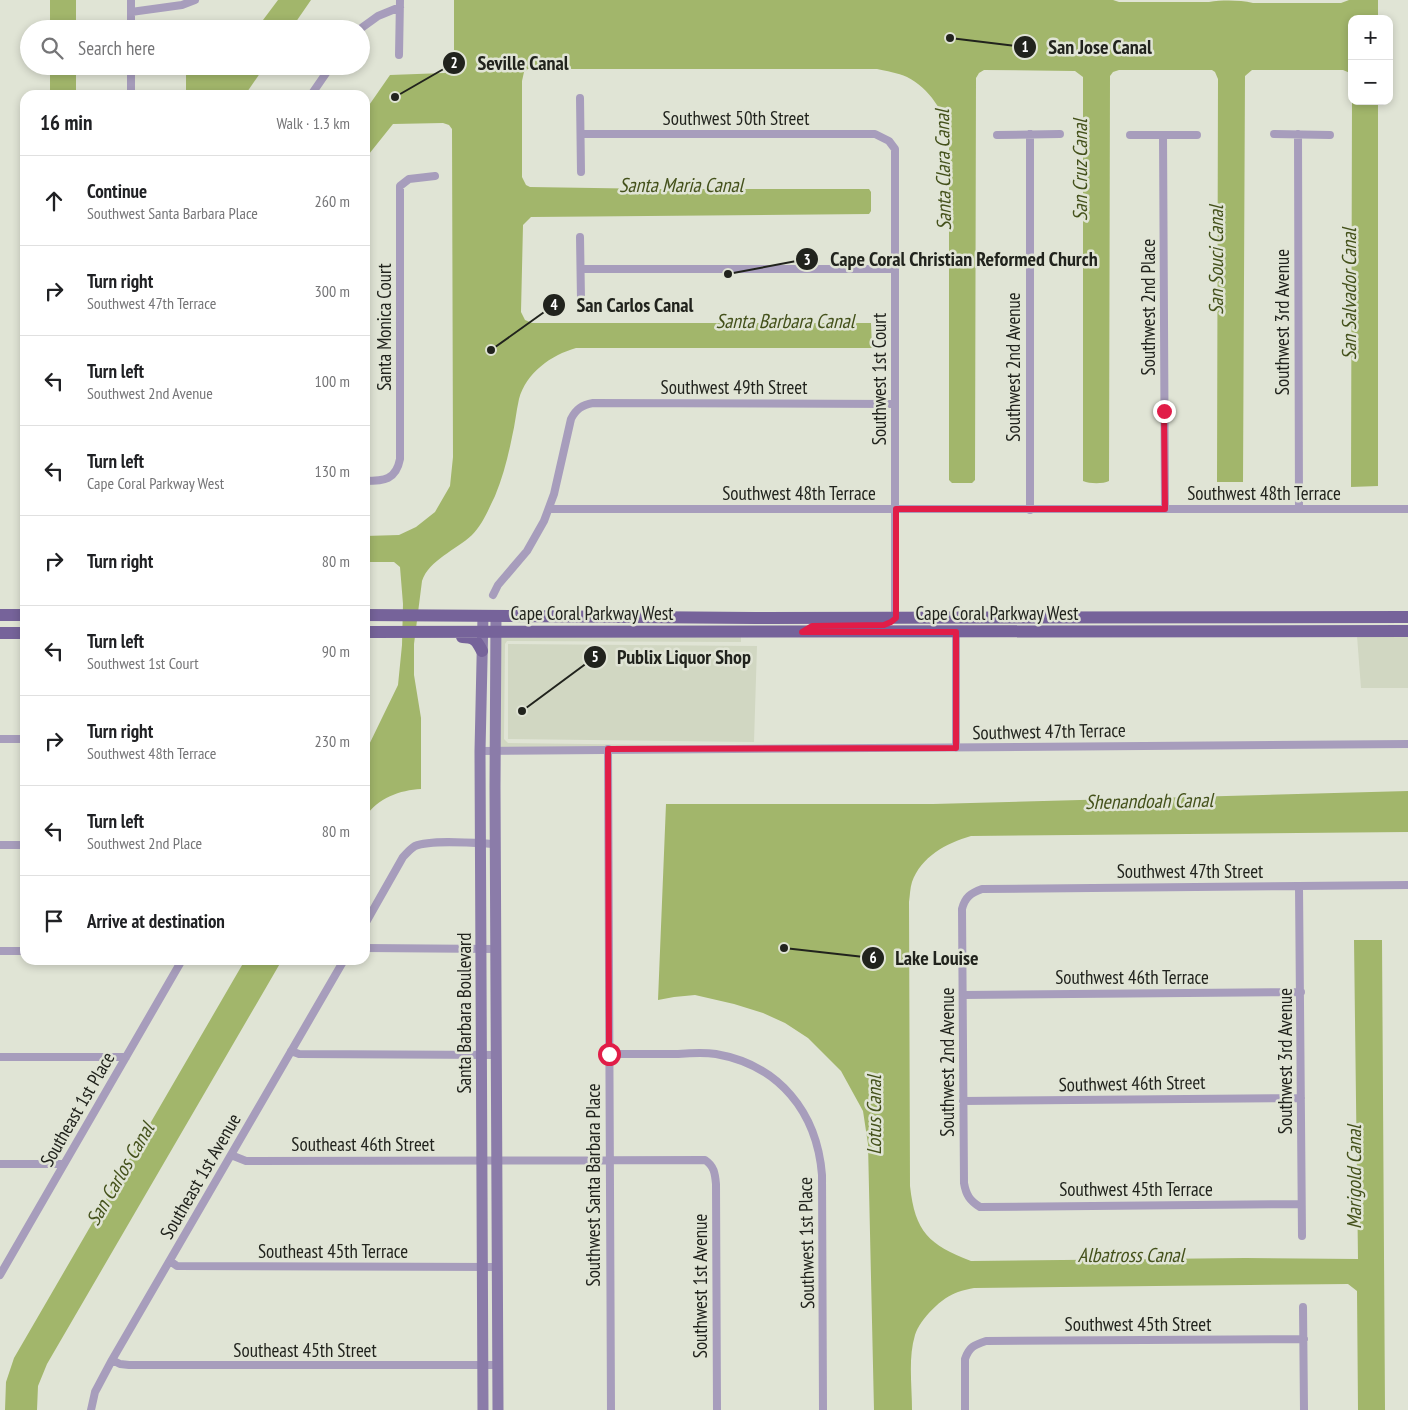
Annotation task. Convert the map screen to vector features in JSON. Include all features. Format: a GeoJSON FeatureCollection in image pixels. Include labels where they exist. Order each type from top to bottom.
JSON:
{"type":"FeatureCollection","features":[{"type":"Feature","properties":{"kind":"main road"},"geometry":{"type":"LineString","coordinates":[[0,615],[20,615]]}},
{"type":"Feature","properties":{"kind":"main road","name":"Cape Coral Parkway West"},"geometry":{"type":"LineString","coordinates":[[370,615],[755,618],[1050,616],[1408,617]]}},
{"type":"Feature","properties":{"kind":"main road","name":"Santa Barbara Boulevard"},"geometry":{"type":"LineString","coordinates":[[483,616],[480,685],[480,844],[484,1410]]}},
{"type":"Feature","properties":{"kind":"main road","name":"Santa Barbara Boulevard"},"geometry":{"type":"LineString","coordinates":[[496,616],[495,844],[498,1410]]}},
{"type":"Feature","properties":{"kind":"main road"},"geometry":{"type":"LineString","coordinates":[[956,632],[964,624],[1035,624],[1050,616]]}},
{"type":"Feature","properties":{"kind":"main road"},"geometry":{"type":"LineString","coordinates":[[659,632],[663,627],[672,623],[737,624],[755,618]]}},
{"type":"Feature","properties":{"kind":"main road"},"geometry":{"type":"LineString","coordinates":[[802,632],[812,626],[884,625],[896,618]]}},
{"type":"Feature","properties":{"kind":"main road","name":"Cape Coral Parkway West"},"geometry":{"type":"LineString","coordinates":[[420,634],[483,631],[1408,631]]}},
{"type":"Feature","properties":{"kind":"main road"},"geometry":{"type":"LineString","coordinates":[[370,632],[474,638],[478,641],[482,651]]}},
{"type":"Feature","properties":{"kind":"main road"},"geometry":{"type":"LineString","coordinates":[[0,633],[20,633]]}},
{"type":"Feature","properties":{"kind":"street"},"geometry":{"type":"LineString","coordinates":[[131,0],[131,20]]}},
{"type":"Feature","properties":{"kind":"street"},"geometry":{"type":"LineString","coordinates":[[131,12],[182,5],[195,0]]}},
{"type":"Feature","properties":{"kind":"street"},"geometry":{"type":"LineString","coordinates":[[370,22],[400,3]]}},
{"type":"Feature","properties":{"kind":"street"},"geometry":{"type":"LineString","coordinates":[[399,55],[400,3]]}},
{"type":"Feature","properties":{"kind":"street"},"geometry":{"type":"LineString","coordinates":[[131,75],[131,90]]}},
{"type":"Feature","properties":{"kind":"street"},"geometry":{"type":"LineString","coordinates":[[314,90],[325,75]]}},
{"type":"Feature","properties":{"kind":"street"},"geometry":{"type":"LineString","coordinates":[[580,98],[581,172]]}},
{"type":"Feature","properties":{"kind":"street","name":"Southwest 50th Street"},"geometry":{"type":"LineString","coordinates":[[581,134],[875,134],[890,141]]}},
{"type":"Feature","properties":{"kind":"street","name":"Southwest 2nd Avenue"},"geometry":{"type":"LineString","coordinates":[[1030,134],[1030,510]]}},
{"type":"Feature","properties":{"kind":"street"},"geometry":{"type":"LineString","coordinates":[[997,135],[1060,134]]}},
{"type":"Feature","properties":{"kind":"street"},"geometry":{"type":"LineString","coordinates":[[1274,134],[1330,134]]}},
{"type":"Feature","properties":{"kind":"street","name":"Southwest 3rd Avenue"},"geometry":{"type":"LineString","coordinates":[[1298,134],[1299,509]]}},
{"type":"Feature","properties":{"kind":"street"},"geometry":{"type":"LineString","coordinates":[[1130,135],[1197,135]]}},
{"type":"Feature","properties":{"kind":"street","name":"Southwest 2nd Place"},"geometry":{"type":"LineString","coordinates":[[1163,135],[1165,509]]}},
{"type":"Feature","properties":{"kind":"street","name":"Southwest 1st Court"},"geometry":{"type":"LineString","coordinates":[[890,141],[894,149],[896,618]]}},
{"type":"Feature","properties":{"kind":"street","name":"Santa Monica Court"},"geometry":{"type":"LineString","coordinates":[[370,481],[385,480],[393,476],[398,468],[400,458],[400,186],[409,179],[435,176]]}},
{"type":"Feature","properties":{"kind":"street"},"geometry":{"type":"LineString","coordinates":[[580,237],[581,299]]}},
{"type":"Feature","properties":{"kind":"street"},"geometry":{"type":"LineString","coordinates":[[580,269],[895,269]]}},
{"type":"Feature","properties":{"kind":"street","name":"Southwest 49th Street"},"geometry":{"type":"LineString","coordinates":[[549,509],[571,419],[575,412],[584,405],[895,404]]}},
{"type":"Feature","properties":{"kind":"street"},"geometry":{"type":"LineString","coordinates":[[493,595],[498,585],[528,551],[549,509]]}},
{"type":"Feature","properties":{"kind":"street","name":"Southwest 48th Terrace"},"geometry":{"type":"LineString","coordinates":[[549,509],[1408,509]]}},
{"type":"Feature","properties":{"kind":"street"},"geometry":{"type":"LineString","coordinates":[[956,632],[956,748]]}},
{"type":"Feature","properties":{"kind":"street"},"geometry":{"type":"LineString","coordinates":[[0,739],[20,739]]}},
{"type":"Feature","properties":{"kind":"street","name":"Southwest 47th Terrace"},"geometry":{"type":"LineString","coordinates":[[480,751],[1408,744]]}},
{"type":"Feature","properties":{"kind":"street","name":"Southwest Santa Barbara Place"},"geometry":{"type":"LineString","coordinates":[[608,749],[611,1410]]}},
{"type":"Feature","properties":{"kind":"street"},"geometry":{"type":"LineString","coordinates":[[370,915],[404,857],[416,845],[433,843],[495,844]]}},
{"type":"Feature","properties":{"kind":"street"},"geometry":{"type":"LineString","coordinates":[[0,845],[20,845]]}},
{"type":"Feature","properties":{"kind":"street","name":"Southwest 47th Street"},"geometry":{"type":"LineString","coordinates":[[973,892],[982,889],[1408,885]]}},
{"type":"Feature","properties":{"kind":"street","name":"Southwest 3rd Avenue"},"geometry":{"type":"LineString","coordinates":[[1299,887],[1302,1236]]}},
{"type":"Feature","properties":{"kind":"street","name":"Southwest 2nd Avenue"},"geometry":{"type":"LineString","coordinates":[[972,1203],[965,1193],[964,1183],[962,909],[964,901],[973,892]]}},
{"type":"Feature","properties":{"kind":"street"},"geometry":{"type":"LineString","coordinates":[[370,948],[496,949]]}},
{"type":"Feature","properties":{"kind":"street"},"geometry":{"type":"LineString","coordinates":[[0,951],[20,951]]}},
{"type":"Feature","properties":{"kind":"street","name":"Southeast 1st Place"},"geometry":{"type":"LineString","coordinates":[[1,1271],[179,965]]}},
{"type":"Feature","properties":{"kind":"street","name":"Southeast 1st Avenue"},"geometry":{"type":"LineString","coordinates":[[91,1410],[95,1392],[112,1360],[341,965]]}},
{"type":"Feature","properties":{"kind":"street","name":"Southwest 46th Terrace"},"geometry":{"type":"LineString","coordinates":[[963,995],[1301,992]]}},
{"type":"Feature","properties":{"kind":"street"},"geometry":{"type":"LineString","coordinates":[[291,1051],[299,1054],[496,1055]]}},
{"type":"Feature","properties":{"kind":"street","name":"Southwest 1st Place"},"geometry":{"type":"LineString","coordinates":[[609,1054],[715,1054],[734,1058],[765,1072],[783,1086],[801,1108],[811,1125],[821,1164],[823,1410]]}},
{"type":"Feature","properties":{"kind":"street"},"geometry":{"type":"LineString","coordinates":[[0,1057],[126,1058]]}},
{"type":"Feature","properties":{"kind":"street","name":"Southwest 46th Street"},"geometry":{"type":"LineString","coordinates":[[963,1101],[1302,1098]]}},
{"type":"Feature","properties":{"kind":"street","name":"Southeast 46th Street"},"geometry":{"type":"LineString","coordinates":[[231,1155],[246,1161],[497,1160]]}},
{"type":"Feature","properties":{"kind":"street","name":"Southwest 1st Avenue"},"geometry":{"type":"LineString","coordinates":[[609,1160],[697,1159],[705,1160],[715,1171],[717,1410]]}},
{"type":"Feature","properties":{"kind":"street"},"geometry":{"type":"LineString","coordinates":[[497,1160],[609,1160]]}},
{"type":"Feature","properties":{"kind":"street"},"geometry":{"type":"LineString","coordinates":[[0,1164],[64,1164]]}},
{"type":"Feature","properties":{"kind":"street","name":"Southwest 45th Terrace"},"geometry":{"type":"LineString","coordinates":[[972,1203],[980,1207],[1301,1204]]}},
{"type":"Feature","properties":{"kind":"street","name":"Southeast 45th Terrace"},"geometry":{"type":"LineString","coordinates":[[170,1261],[177,1266],[497,1267]]}},
{"type":"Feature","properties":{"kind":"street"},"geometry":{"type":"LineString","coordinates":[[1303,1307],[1304,1410]]}},
{"type":"Feature","properties":{"kind":"street","name":"Southwest 45th Street"},"geometry":{"type":"LineString","coordinates":[[965,1410],[965,1359],[973,1345],[986,1341],[1304,1340]]}},
{"type":"Feature","properties":{"kind":"street","name":"Southeast 45th Street"},"geometry":{"type":"LineString","coordinates":[[112,1360],[129,1366],[498,1365]]}},
{"type":"Feature","properties":{"kind":"shaded area"},"geometry":{"type":"Polygon","coordinates":[[[1408,635],[1408,688],[1361,688],[1357,636],[1408,635]]]}},
{"type":"Feature","properties":{"kind":"shaded area"},"geometry":{"type":"Polygon","coordinates":[[[500,636],[741,636],[741,642],[507,641],[505,644],[504,739],[508,743],[745,746],[500,752],[500,636]]]}},
{"type":"Feature","properties":{"kind":"shaded area"},"geometry":{"type":"Polygon","coordinates":[[[508,644],[757,646],[754,742],[508,739],[508,644]]]}},
{"type":"Feature","properties":{"kind":"water"},"geometry":{"type":"Polygon","coordinates":[[[50,0],[76,0],[76,20],[50,20],[50,0]]]}},
{"type":"Feature","properties":{"kind":"water"},"geometry":{"type":"Polygon","coordinates":[[[278,0],[311,0],[297,20],[263,20],[278,0]]]}},
{"type":"Feature","properties":{"kind":"water"},"geometry":{"type":"Polygon","coordinates":[[[454,0],[1113,0],[1119,2],[1242,1],[1253,3],[1341,3],[1349,0],[1378,0],[1378,15],[1348,15],[1348,72],[1343,70],[1252,70],[1245,76],[1243,482],[1217,482],[1218,79],[1212,70],[1119,70],[1113,72],[1110,76],[1109,481],[1103,483],[1083,481],[1083,77],[1075,71],[984,70],[976,78],[975,480],[972,483],[952,483],[949,480],[949,136],[940,110],[922,87],[907,77],[877,69],[528,69],[524,72],[522,81],[522,177],[526,185],[530,187],[869,189],[871,192],[871,211],[869,214],[531,217],[523,225],[521,312],[525,320],[532,323],[871,323],[872,348],[576,348],[558,355],[541,366],[527,381],[522,390],[503,474],[485,517],[472,535],[431,567],[422,581],[414,644],[414,675],[421,718],[421,789],[397,793],[383,800],[370,810],[370,743],[398,685],[402,645],[403,604],[400,567],[394,562],[370,562],[370,536],[399,535],[416,527],[435,512],[450,486],[453,457],[452,129],[449,125],[443,123],[393,124],[370,153],[370,104],[390,75],[444,73],[451,71],[454,64],[454,0]]]}},
{"type":"Feature","properties":{"kind":"water"},"geometry":{"type":"Polygon","coordinates":[[[50,75],[76,75],[76,90],[50,90],[50,75]]]}},
{"type":"Feature","properties":{"kind":"water"},"geometry":{"type":"Polygon","coordinates":[[[186,75],[259,75],[248,90],[186,90],[186,75]]]}},
{"type":"Feature","properties":{"kind":"water"},"geometry":{"type":"Polygon","coordinates":[[[1352,105],[1378,105],[1378,486],[1351,487],[1352,105]]]}},
{"type":"Feature","properties":{"kind":"water"},"geometry":{"type":"Polygon","coordinates":[[[1408,791],[1408,832],[971,836],[944,847],[928,858],[916,873],[912,882],[909,902],[910,1186],[912,1202],[920,1226],[927,1235],[944,1249],[971,1261],[1245,1258],[1358,1259],[1354,940],[1382,940],[1385,1410],[1358,1410],[1357,1291],[1348,1284],[974,1288],[964,1290],[952,1295],[939,1304],[922,1322],[915,1335],[911,1372],[912,1410],[874,1410],[868,1144],[863,1111],[841,1071],[808,1038],[785,1023],[763,1013],[695,995],[658,1000],[666,804],[933,804],[1408,791]]]}},
{"type":"Feature","properties":{"kind":"water"},"geometry":{"type":"Polygon","coordinates":[[[242,965],[279,965],[47,1364],[38,1386],[37,1410],[5,1410],[6,1382],[14,1358],[242,965]]]}},
{"type":"Feature","properties":{"kind":"place","name":"San Jose Canal"},"geometry":{"type":"Point","coordinates":[950,38]}},
{"type":"Feature","properties":{"kind":"place","name":"Seville Canal"},"geometry":{"type":"Point","coordinates":[395,97]}},
{"type":"Feature","properties":{"kind":"place","name":"Cape Coral Christian Reformed Church"},"geometry":{"type":"Point","coordinates":[728,274]}},
{"type":"Feature","properties":{"kind":"place","name":"San Carlos Canal"},"geometry":{"type":"Point","coordinates":[491,350]}},
{"type":"Feature","properties":{"kind":"place","name":"Publix Liquor Shop"},"geometry":{"type":"Point","coordinates":[522,711]}},
{"type":"Feature","properties":{"kind":"place","name":"Lake Louise"},"geometry":{"type":"Point","coordinates":[784,948]}},
{"type":"Feature","properties":{"kind":"route"},"geometry":{"type":"LineString","coordinates":[[609,1054],[608,749],[956,748],[956,632],[802,632],[812,626],[884,625],[896,618],[896,509],[1165,509],[1164,411]]}},
{"type":"Feature","properties":{"kind":"water label","name":"Santa Clara Canal"},"geometry":{"type":"Point","coordinates":[943,170]}},
{"type":"Feature","properties":{"kind":"water label","name":"San Cruz Canal"},"geometry":{"type":"Point","coordinates":[1080,170]}},
{"type":"Feature","properties":{"kind":"water label","name":"Santa Maria Canal"},"geometry":{"type":"Point","coordinates":[681,185]}},
{"type":"Feature","properties":{"kind":"water label","name":"San Souci Canal"},"geometry":{"type":"Point","coordinates":[1216,260]}},
{"type":"Feature","properties":{"kind":"water label","name":"San Salvador Canal"},"geometry":{"type":"Point","coordinates":[1349,294]}},
{"type":"Feature","properties":{"kind":"water label","name":"Santa Barbara Canal"},"geometry":{"type":"Point","coordinates":[785,321]}},
{"type":"Feature","properties":{"kind":"water label","name":"Shenandoah Canal"},"geometry":{"type":"Point","coordinates":[1149,801]}},
{"type":"Feature","properties":{"kind":"water label","name":"Lotus Canal"},"geometry":{"type":"Point","coordinates":[874,1115]}},
{"type":"Feature","properties":{"kind":"water label","name":"Marigold Canal"},"geometry":{"type":"Point","coordinates":[1354,1177]}},
{"type":"Feature","properties":{"kind":"water label","name":"Albatross Canal"},"geometry":{"type":"Point","coordinates":[1131,1255]}}]}
